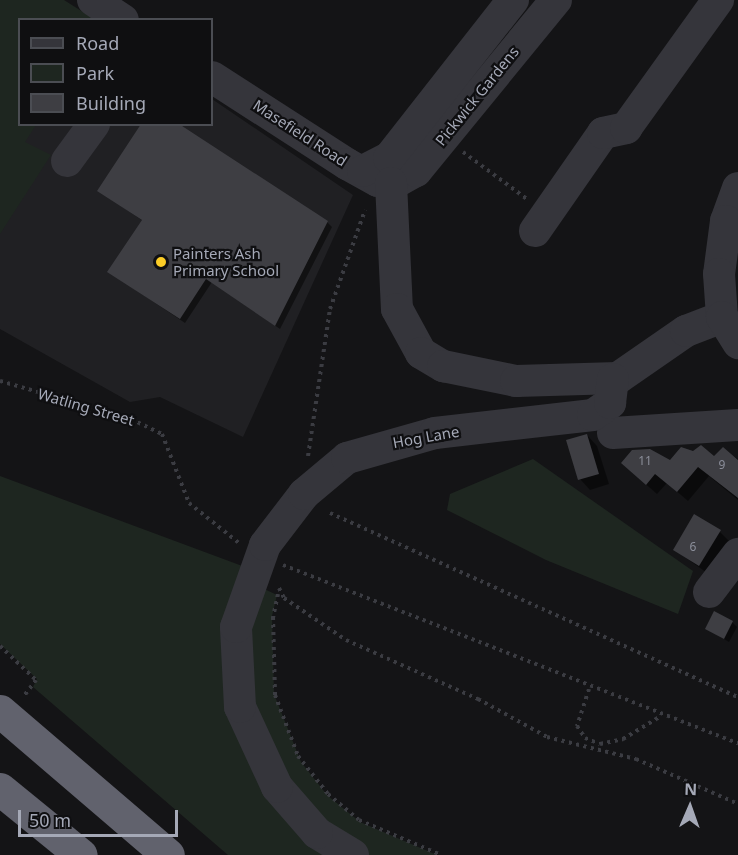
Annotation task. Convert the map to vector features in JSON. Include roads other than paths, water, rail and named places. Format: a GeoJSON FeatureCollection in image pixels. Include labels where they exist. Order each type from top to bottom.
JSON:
{"type":"FeatureCollection","features":[{"type":"Feature","properties":{"kind":"highway"},"geometry":{"type":"LineString","coordinates":[[3,714],[168,855]]}},
{"type":"Feature","properties":{"kind":"highway"},"geometry":{"type":"LineString","coordinates":[[0,789],[81,855]]}},
{"type":"Feature","properties":{"kind":"street"},"geometry":{"type":"LineString","coordinates":[[93,0],[120,18]]}},
{"type":"Feature","properties":{"kind":"street","name":"Pickwick Gardens"},"geometry":{"type":"LineString","coordinates":[[391,183],[413,173],[555,0]]}},
{"type":"Feature","properties":{"kind":"street"},"geometry":{"type":"LineString","coordinates":[[541,222],[603,133],[626,128],[718,0]]}},
{"type":"Feature","properties":{"kind":"street"},"geometry":{"type":"LineString","coordinates":[[504,12],[520,44]]}},
{"type":"Feature","properties":{"kind":"street","name":"Pickwick Gardens"},"geometry":{"type":"LineString","coordinates":[[363,171],[389,158],[504,12]]}},
{"type":"Feature","properties":{"kind":"street","name":"Masefield Road"},"geometry":{"type":"LineString","coordinates":[[213,78],[363,171],[391,183]]}},
{"type":"Feature","properties":{"kind":"street"},"geometry":{"type":"LineString","coordinates":[[67,161],[93,126]]}},
{"type":"Feature","properties":{"kind":"street"},"geometry":{"type":"LineString","coordinates":[[391,183],[395,300],[422,352],[455,370],[509,380],[613,379],[639,368],[687,331],[722,317]]}},
{"type":"Feature","properties":{"kind":"street"},"geometry":{"type":"LineString","coordinates":[[738,188],[722,239],[722,317],[738,343]]}},
{"type":"Feature","properties":{"kind":"street","name":"Hog Lane"},"geometry":{"type":"LineString","coordinates":[[353,855],[317,833],[277,787],[240,707],[236,627],[276,564],[304,494],[347,458],[435,433],[592,415],[610,403],[613,379]]}},
{"type":"Feature","properties":{"kind":"street"},"geometry":{"type":"LineString","coordinates":[[613,433],[738,425]]}},
{"type":"Feature","properties":{"kind":"street"},"geometry":{"type":"LineString","coordinates":[[722,588],[738,554]]}},
{"type":"Feature","properties":{"kind":"place","name":"Painters Ash Primary School"},"geometry":{"type":"Point","coordinates":[161,262]}}]}
